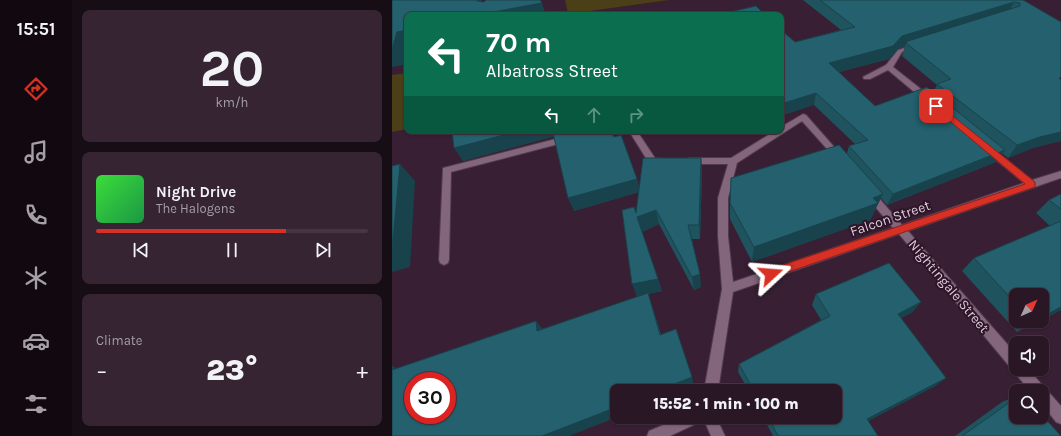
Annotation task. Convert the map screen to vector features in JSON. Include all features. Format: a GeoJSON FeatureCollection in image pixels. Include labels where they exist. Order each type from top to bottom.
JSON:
{"type":"FeatureCollection","features":[{"type":"Feature","properties":{"kind":"street"},"geometry":{"type":"LineString","coordinates":[[867,77],[889,67],[900,51],[922,44]]}},
{"type":"Feature","properties":{"kind":"street"},"geometry":{"type":"LineString","coordinates":[[889,67],[936,106]]}},
{"type":"Feature","properties":{"kind":"street"},"geometry":{"type":"LineString","coordinates":[[784,129],[803,117],[844,164]]}},
{"type":"Feature","properties":{"kind":"street"},"geometry":{"type":"LineString","coordinates":[[635,134],[652,161],[733,161],[776,134]]}},
{"type":"Feature","properties":{"kind":"street"},"geometry":{"type":"LineString","coordinates":[[444,260],[446,170],[576,137]]}},
{"type":"Feature","properties":{"kind":"street"},"geometry":{"type":"LineString","coordinates":[[984,146],[1032,185]]}},
{"type":"Feature","properties":{"kind":"street"},"geometry":{"type":"LineString","coordinates":[[712,384],[728,289],[723,236],[723,198],[733,161]]}},
{"type":"Feature","properties":{"kind":"street","name":"Falcon Street"},"geometry":{"type":"LineString","coordinates":[[728,289],[1061,174]]}},
{"type":"Feature","properties":{"kind":"street","name":"Nightingale Street"},"geometry":{"type":"LineString","coordinates":[[865,187],[1009,356]]}},
{"type":"Feature","properties":{"kind":"street"},"geometry":{"type":"LineString","coordinates":[[1026,376],[1033,384]]}},
{"type":"Feature","properties":{"kind":"street"},"geometry":{"type":"LineString","coordinates":[[1049,402],[1061,417]]}},
{"type":"Feature","properties":{"kind":"street"},"geometry":{"type":"LineString","coordinates":[[654,436],[682,424]]}},
{"type":"Feature","properties":{"kind":"street"},"geometry":{"type":"LineString","coordinates":[[712,424],[718,436]]}},
{"type":"Feature","properties":{"kind":"shaded area"},"geometry":{"type":"Polygon","coordinates":[[[565,0],[669,0],[582,12],[568,12],[565,0]]]}},
{"type":"Feature","properties":{"kind":"shaded area"},"geometry":{"type":"Polygon","coordinates":[[[404,73],[404,130],[392,132],[392,75],[404,73]]]}},
{"type":"Feature","properties":{"kind":"building"},"geometry":{"type":"Polygon","coordinates":[[[392,0],[477,0],[484,2],[486,0],[540,0],[542,3],[493,12],[404,12],[404,31],[397,32],[392,50],[392,0]]]}},
{"type":"Feature","properties":{"kind":"building"},"geometry":{"type":"Polygon","coordinates":[[[820,0],[1023,0],[1061,22],[1061,77],[1059,78],[1061,80],[1061,132],[1017,145],[937,84],[951,79],[906,43],[908,41],[1020,6],[1020,3],[1014,2],[902,36],[893,46],[829,63],[875,106],[927,87],[1005,150],[893,194],[849,146],[868,140],[816,93],[784,103],[784,33],[795,42],[855,27],[820,0]]]}},
{"type":"Feature","properties":{"kind":"building"},"geometry":{"type":"Polygon","coordinates":[[[756,6],[762,12],[730,12],[756,6]]]}},
{"type":"Feature","properties":{"kind":"building"},"geometry":{"type":"Polygon","coordinates":[[[452,134],[508,134],[454,148],[452,134]]]}},
{"type":"Feature","properties":{"kind":"building"},"geometry":{"type":"Polygon","coordinates":[[[553,134],[612,134],[614,137],[621,135],[637,179],[568,198],[553,134]]]}},
{"type":"Feature","properties":{"kind":"building"},"geometry":{"type":"Polygon","coordinates":[[[839,145],[883,194],[873,198],[878,203],[754,247],[730,203],[731,178],[839,145]]]}},
{"type":"Feature","properties":{"kind":"building"},"geometry":{"type":"Polygon","coordinates":[[[643,158],[701,158],[699,225],[688,225],[700,274],[692,277],[656,210],[637,217],[658,279],[632,284],[622,210],[634,207],[636,213],[643,158]]]}},
{"type":"Feature","properties":{"kind":"building"},"geometry":{"type":"Polygon","coordinates":[[[400,164],[392,252],[392,166],[400,164]]]}},
{"type":"Feature","properties":{"kind":"building"},"geometry":{"type":"Polygon","coordinates":[[[1061,194],[1061,209],[1049,200],[1061,194]]]}},
{"type":"Feature","properties":{"kind":"building"},"geometry":{"type":"Polygon","coordinates":[[[1061,221],[1061,307],[1049,313],[1049,288],[1009,288],[1009,296],[974,258],[1061,221]]]}},
{"type":"Feature","properties":{"kind":"building"},"geometry":{"type":"Polygon","coordinates":[[[889,263],[921,302],[898,314],[946,378],[867,419],[878,436],[778,436],[772,424],[842,424],[842,384],[750,384],[739,364],[830,316],[816,294],[889,263]]]}},
{"type":"Feature","properties":{"kind":"building"},"geometry":{"type":"Polygon","coordinates":[[[648,293],[660,335],[676,329],[692,377],[674,384],[610,384],[610,410],[542,436],[392,436],[392,370],[536,321],[537,331],[648,293]]]}},
{"type":"Feature","properties":{"kind":"building"},"geometry":{"type":"Polygon","coordinates":[[[1009,403],[1009,424],[1049,424],[1049,423],[1061,436],[962,436],[1009,403]]]}},
{"type":"Feature","properties":{"kind":"route"},"geometry":{"type":"LineString","coordinates":[[771,274],[1032,185],[936,106]]}}]}
